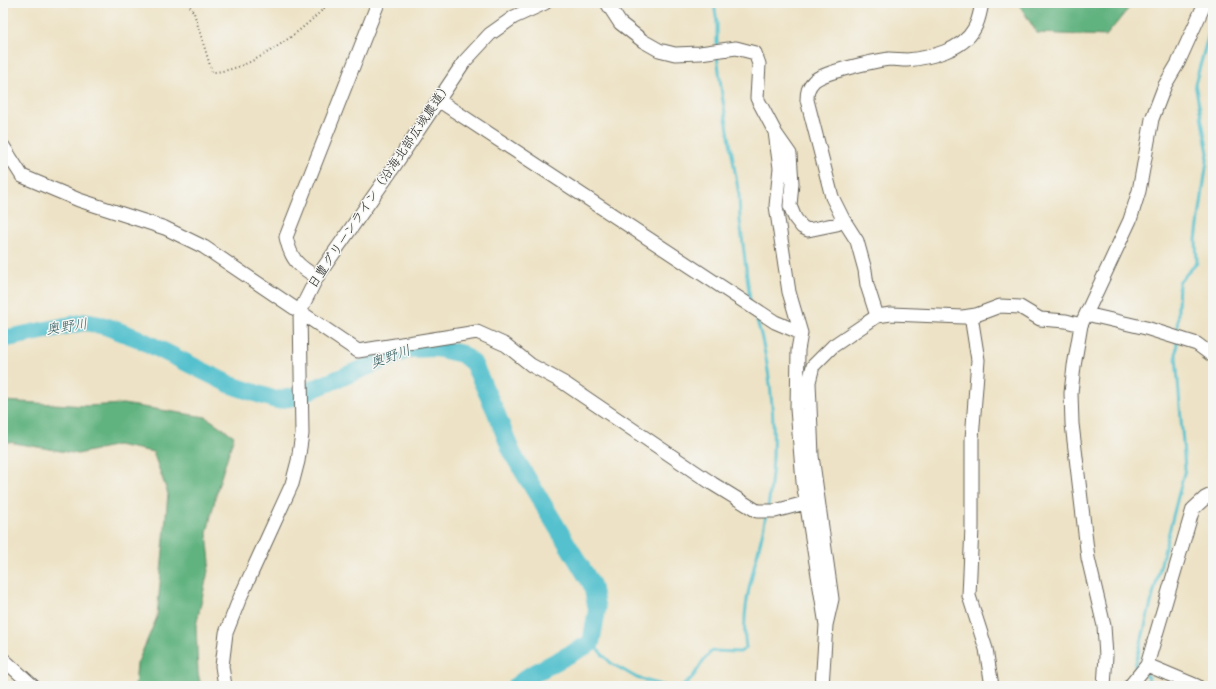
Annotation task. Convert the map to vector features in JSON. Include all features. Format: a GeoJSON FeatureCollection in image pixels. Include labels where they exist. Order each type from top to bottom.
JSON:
{"type":"FeatureCollection","features":[{"type":"Feature","properties":{"kind":"street"},"geometry":{"type":"LineString","coordinates":[[317,277],[298,266],[288,250],[286,237],[378,3]]}},
{"type":"Feature","properties":{"kind":"street","name":"日豊グリーンライン（沿海北部広域農道）"},"geometry":{"type":"LineString","coordinates":[[225,686],[222,666],[226,633],[239,600],[292,484],[298,461],[302,434],[300,311],[317,277],[464,62],[490,34],[514,17],[545,3]]}},
{"type":"Feature","properties":{"kind":"street"},"geometry":{"type":"LineString","coordinates":[[607,3],[620,23],[643,41],[660,50],[675,54],[711,52],[736,48],[755,53],[759,64],[758,98],[775,132],[790,154],[792,183],[789,197],[790,206],[795,218],[802,227],[808,230],[838,224],[843,219]]}},
{"type":"Feature","properties":{"kind":"street"},"geometry":{"type":"LineString","coordinates":[[878,316],[867,285],[865,270],[857,241],[843,219],[832,197],[807,100],[808,89],[814,81],[823,75],[888,59],[907,60],[936,55],[955,47],[974,30],[979,19],[982,3]]}},
{"type":"Feature","properties":{"kind":"street"},"geometry":{"type":"LineString","coordinates":[[1104,686],[1106,656],[1104,626],[1088,558],[1072,424],[1071,393],[1084,320],[1130,220],[1139,192],[1152,119],[1165,85],[1178,63],[1205,3]]}},
{"type":"Feature","properties":{"kind":"street"},"geometry":{"type":"LineString","coordinates":[[438,100],[775,322],[801,333]]}},
{"type":"Feature","properties":{"kind":"street"},"geometry":{"type":"LineString","coordinates":[[775,132],[780,168],[776,206],[789,292],[801,333],[798,350],[798,409],[805,503],[826,625]]}},
{"type":"Feature","properties":{"kind":"street"},"geometry":{"type":"LineString","coordinates":[[3,146],[22,176],[79,200],[165,228],[204,247],[358,351],[477,332],[506,345],[531,365],[564,383],[713,484],[757,511],[775,511],[805,503]]}},
{"type":"Feature","properties":{"kind":"street"},"geometry":{"type":"LineString","coordinates":[[822,686],[826,625],[832,599],[812,456],[809,382],[813,366],[833,346],[878,316],[891,314],[971,316],[1000,306],[1020,307],[1040,319],[1066,321],[1084,320],[1146,328],[1197,344],[1213,356]]}},
{"type":"Feature","properties":{"kind":"street"},"geometry":{"type":"LineString","coordinates":[[971,316],[978,360],[972,439],[972,527],[969,596],[986,649],[992,686]]}},
{"type":"Feature","properties":{"kind":"street"},"geometry":{"type":"LineString","coordinates":[[1130,686],[1147,665],[1193,509],[1205,498],[1213,494]]}},
{"type":"Feature","properties":{"kind":"street"},"geometry":{"type":"LineString","coordinates":[[3,659],[33,686]]}},
{"type":"Feature","properties":{"kind":"street"},"geometry":{"type":"LineString","coordinates":[[1147,665],[1197,686]]}},
{"type":"Feature","properties":{"kind":"path"},"geometry":{"type":"LineString","coordinates":[[188,3],[194,13],[212,72],[224,72],[271,52],[313,20],[329,3]]}},
{"type":"Feature","properties":{"kind":"green space"},"geometry":{"type":"Polygon","coordinates":[[[1018,3],[1133,3],[1106,36],[1037,33],[1018,3]]]}},
{"type":"Feature","properties":{"kind":"green space"},"geometry":{"type":"Polygon","coordinates":[[[3,401],[86,406],[123,404],[206,417],[234,436],[218,487],[207,533],[210,562],[196,626],[198,673],[201,686],[135,686],[137,664],[157,617],[168,494],[153,452],[117,445],[78,454],[3,441],[3,401]]]}},
{"type":"Feature","properties":{"kind":"waterway"},"geometry":{"type":"LineString","coordinates":[[714,3],[717,23],[717,47]]}},
{"type":"Feature","properties":{"kind":"waterway"},"geometry":{"type":"LineString","coordinates":[[1177,333],[1179,282],[1197,263],[1196,240],[1208,153],[1195,84],[1213,19]]}},
{"type":"Feature","properties":{"kind":"waterway"},"geometry":{"type":"LineString","coordinates":[[717,55],[722,95],[739,195],[740,221],[750,300]]}},
{"type":"Feature","properties":{"kind":"waterway"},"geometry":{"type":"LineString","coordinates":[[755,313],[766,361],[772,410],[773,459],[768,507]]}},
{"type":"Feature","properties":{"kind":"waterway","name":"奥野川"},"geometry":{"type":"LineString","coordinates":[[3,339],[85,322],[105,326],[137,338],[231,385],[276,400],[294,397],[410,349],[436,348],[462,354],[473,363],[495,410],[512,453],[592,585],[597,610],[591,643],[529,676],[516,686]]}},
{"type":"Feature","properties":{"kind":"waterway"},"geometry":{"type":"LineString","coordinates":[[1139,669],[1135,666],[1185,469],[1176,356],[1177,341]]}},
{"type":"Feature","properties":{"kind":"waterway"},"geometry":{"type":"LineString","coordinates":[[681,686],[691,679],[712,651],[740,652],[746,648],[745,614],[747,597],[766,515]]}},
{"type":"Feature","properties":{"kind":"waterway"},"geometry":{"type":"LineString","coordinates":[[591,643],[611,663],[637,678],[665,686]]}},
{"type":"Feature","properties":{"kind":"waterway"},"geometry":{"type":"LineString","coordinates":[[1145,674],[1149,677],[1147,686]]}}]}
